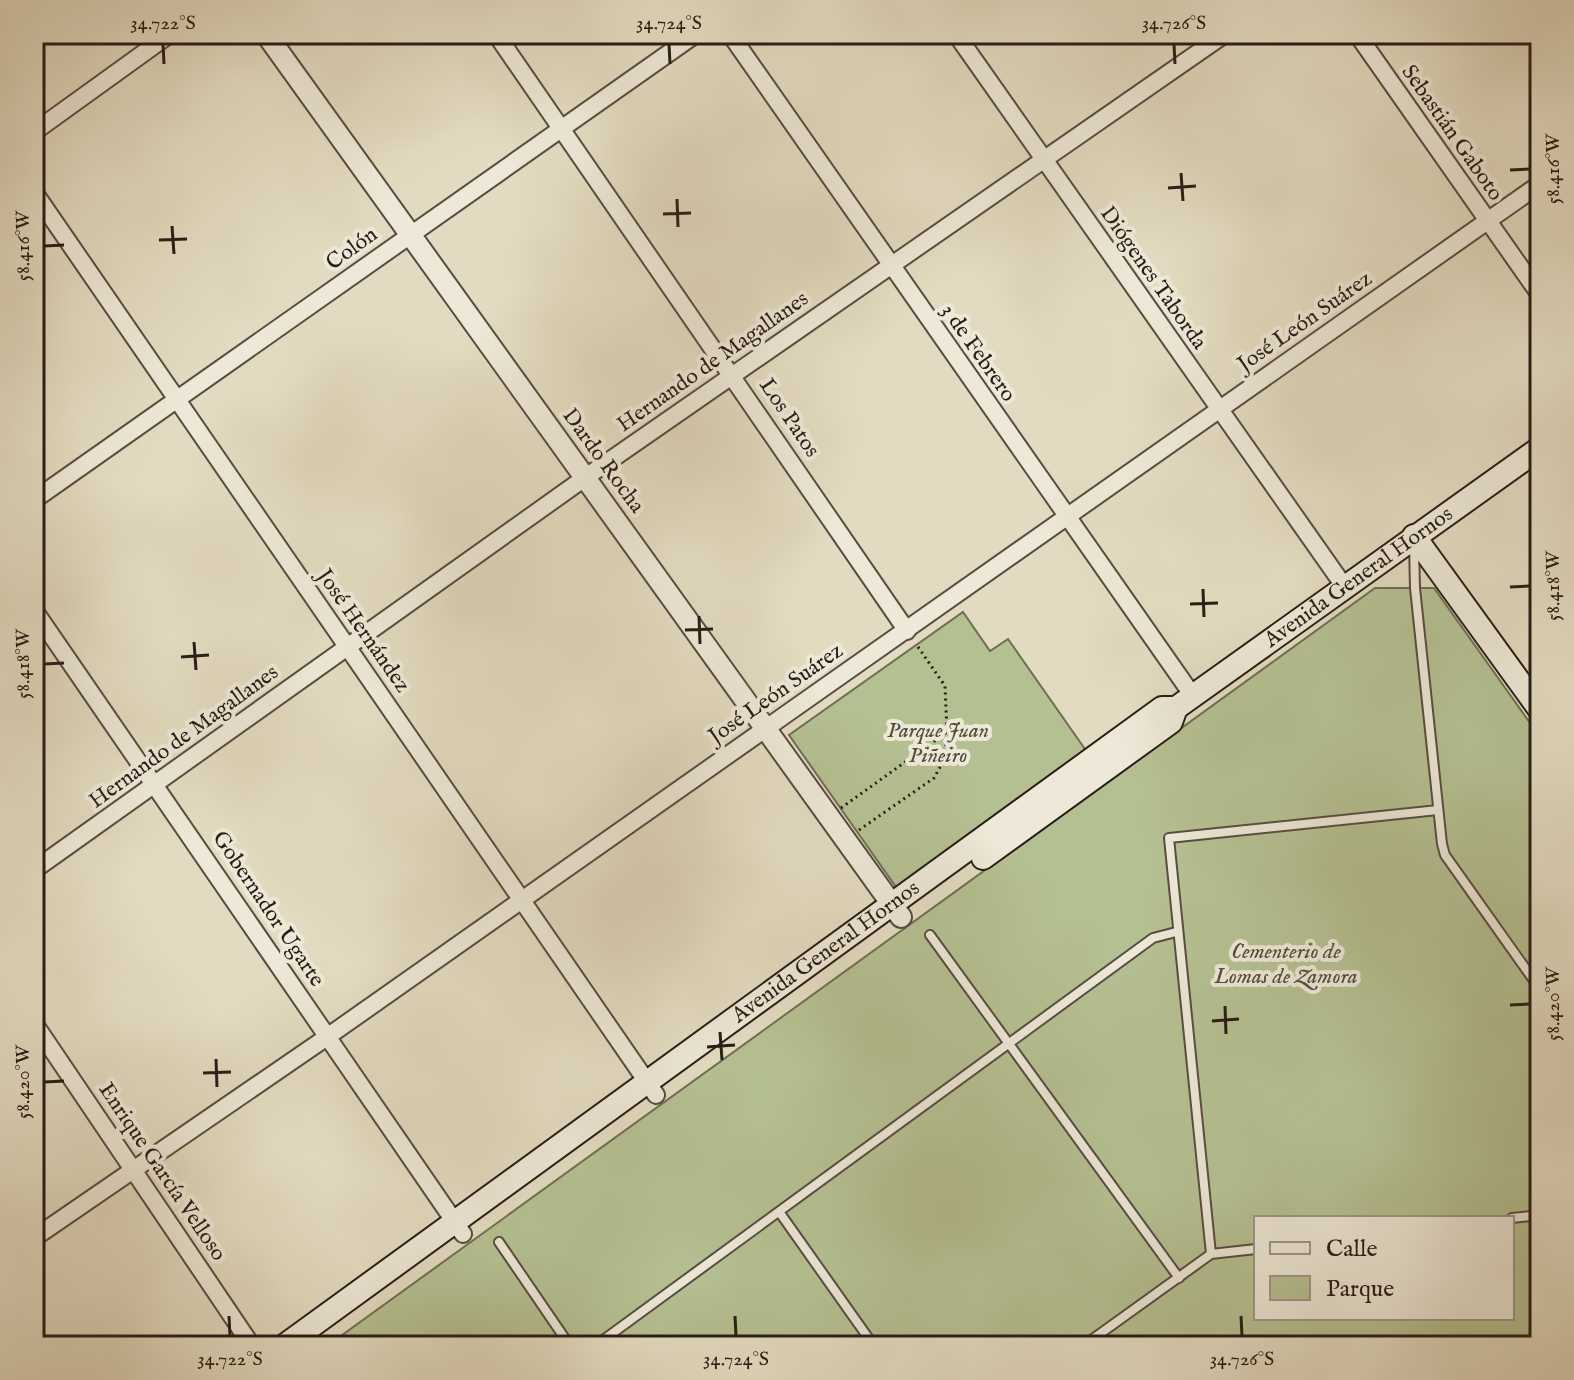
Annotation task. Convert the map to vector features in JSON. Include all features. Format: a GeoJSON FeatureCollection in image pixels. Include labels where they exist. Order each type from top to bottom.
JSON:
{"type":"FeatureCollection","features":[{"type":"Feature","properties":{"kind":"main road","name":"Avenida General Hornos"},"geometry":{"type":"LineString","coordinates":[[284,1346],[459,1228],[652,1090],[897,911],[1162,708],[1185,702],[1540,448]]}},
{"type":"Feature","properties":{"kind":"main road"},"geometry":{"type":"LineString","coordinates":[[1414,536],[1540,710]]}},
{"type":"Feature","properties":{"kind":"main road","name":"Avenida General Hornos"},"geometry":{"type":"LineString","coordinates":[[308,1346],[459,1228]]}},
{"type":"Feature","properties":{"kind":"street"},"geometry":{"type":"LineString","coordinates":[[34,132],[170,34]]}},
{"type":"Feature","properties":{"kind":"street","name":"Dardo Rocha"},"geometry":{"type":"LineString","coordinates":[[266,34],[408,236],[586,477],[897,911]]}},
{"type":"Feature","properties":{"kind":"street","name":"Los Patos"},"geometry":{"type":"LineString","coordinates":[[496,34],[907,631]]}},
{"type":"Feature","properties":{"kind":"street","name":"Colón"},"geometry":{"type":"LineString","coordinates":[[34,500],[696,34]]}},
{"type":"Feature","properties":{"kind":"street","name":"3 de Febrero"},"geometry":{"type":"LineString","coordinates":[[730,34],[1065,517],[1185,702]]}},
{"type":"Feature","properties":{"kind":"street","name":"Diógenes Taborda"},"geometry":{"type":"LineString","coordinates":[[956,34],[1344,586]]}},
{"type":"Feature","properties":{"kind":"street","name":"Hernando de Magallanes"},"geometry":{"type":"LineString","coordinates":[[34,870],[586,477],[1225,34]]}},
{"type":"Feature","properties":{"kind":"street","name":"Sebastián Gaboto"},"geometry":{"type":"LineString","coordinates":[[1357,34],[1540,295]]}},
{"type":"Feature","properties":{"kind":"street","name":"José León Suárez"},"geometry":{"type":"LineString","coordinates":[[34,1238],[327,1037],[1540,184]]}},
{"type":"Feature","properties":{"kind":"street","name":"José Hernández"},"geometry":{"type":"LineString","coordinates":[[34,192],[652,1090]]}},
{"type":"Feature","properties":{"kind":"street","name":"Gobernador Ugarte"},"geometry":{"type":"LineString","coordinates":[[34,610],[459,1228]]}},
{"type":"Feature","properties":{"kind":"street","name":"Enrique García Velloso"},"geometry":{"type":"LineString","coordinates":[[34,1023],[135,1168],[252,1346]]}},
{"type":"Feature","properties":{"kind":"lane"},"geometry":{"type":"LineString","coordinates":[[1414,536],[1415,588],[1445,855],[1540,989]]}},
{"type":"Feature","properties":{"kind":"lane"},"geometry":{"type":"LineString","coordinates":[[1211,1254],[1167,845],[1174,836],[1438,810]]}},
{"type":"Feature","properties":{"kind":"lane"},"geometry":{"type":"LineString","coordinates":[[595,1346],[1153,938],[1176,932]]}},
{"type":"Feature","properties":{"kind":"lane"},"geometry":{"type":"LineString","coordinates":[[930,935],[1179,1278]]}},
{"type":"Feature","properties":{"kind":"lane"},"geometry":{"type":"LineString","coordinates":[[780,1213],[874,1346]]}},
{"type":"Feature","properties":{"kind":"lane"},"geometry":{"type":"LineString","coordinates":[[1514,1218],[1540,1215]]}},
{"type":"Feature","properties":{"kind":"lane"},"geometry":{"type":"LineString","coordinates":[[499,1242],[570,1346]]}},
{"type":"Feature","properties":{"kind":"lane"},"geometry":{"type":"LineString","coordinates":[[1083,1346],[1211,1254],[1254,1249]]}},
{"type":"Feature","properties":{"kind":"path"},"geometry":{"type":"LineString","coordinates":[[845,840],[934,778],[944,760],[947,732],[945,686],[907,631]]}},
{"type":"Feature","properties":{"kind":"path"},"geometry":{"type":"LineString","coordinates":[[828,817],[947,732]]}},
{"type":"Feature","properties":{"kind":"green space","name":"Cementerio de Lomas de Zamora"},"geometry":{"type":"Polygon","coordinates":[[[1375,588],[1434,588],[1540,737],[1540,1346],[1288,1346],[1281,1337],[1268,1346],[327,1346],[1375,588]]]}},
{"type":"Feature","properties":{"kind":"green space","name":"Parque Juan Piñeiro"},"geometry":{"type":"Polygon","coordinates":[[[963,612],[990,651],[1008,639],[1087,752],[896,887],[789,735],[963,612]]]}}]}
